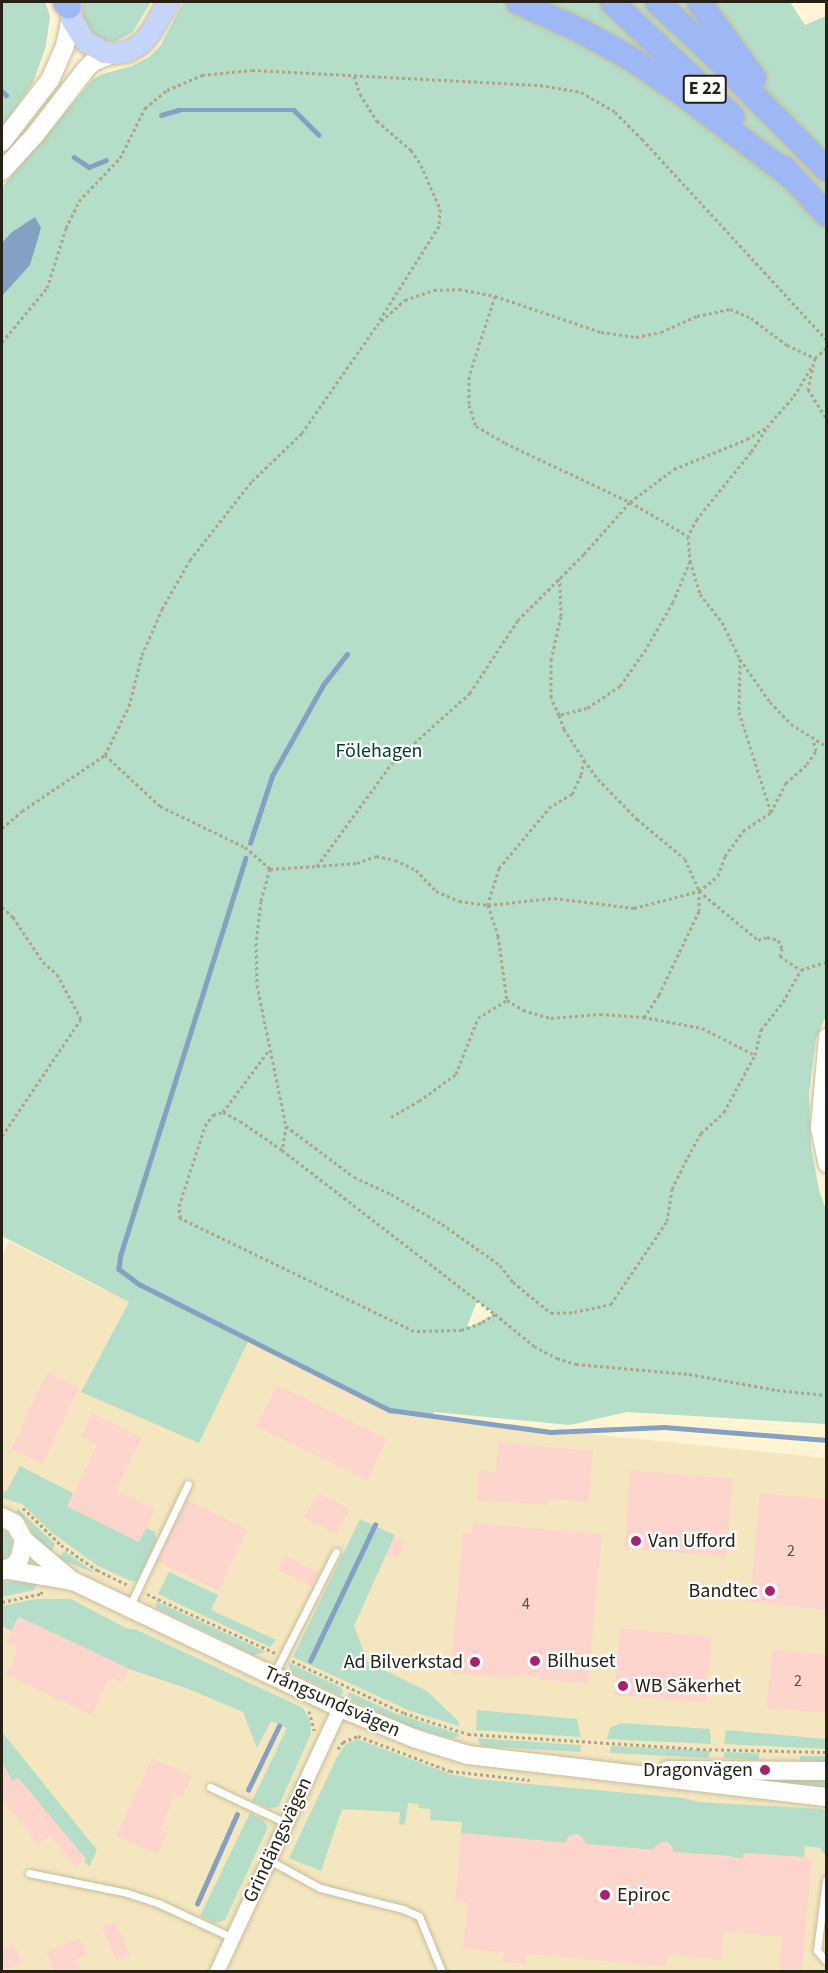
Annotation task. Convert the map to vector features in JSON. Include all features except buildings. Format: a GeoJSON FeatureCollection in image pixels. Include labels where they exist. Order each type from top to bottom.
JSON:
{"type":"FeatureCollection","features":[{"type":"Feature","properties":{"kind":"highway"},"geometry":{"type":"LineString","coordinates":[[518,2],[633,60],[680,92],[794,179]]}},
{"type":"Feature","properties":{"kind":"highway","name":"E 22"},"geometry":{"type":"LineString","coordinates":[[612,2],[794,179],[826,214]]}},
{"type":"Feature","properties":{"kind":"highway","name":"E 22"},"geometry":{"type":"LineString","coordinates":[[657,2],[826,169]]}},
{"type":"Feature","properties":{"kind":"highway"},"geometry":{"type":"LineString","coordinates":[[699,2],[791,132]]}},
{"type":"Feature","properties":{"kind":"main road"},"geometry":{"type":"LineString","coordinates":[[2,171],[34,135],[86,69],[93,62],[115,53],[128,51],[141,43],[168,2]]}},
{"type":"Feature","properties":{"kind":"main road"},"geometry":{"type":"LineString","coordinates":[[69,7],[85,41],[104,52],[115,53]]}},
{"type":"Feature","properties":{"kind":"main road"},"geometry":{"type":"LineString","coordinates":[[2,142],[50,80],[65,46],[69,7]]}},
{"type":"Feature","properties":{"kind":"main road","name":"Trångsundsvägen"},"geometry":{"type":"LineString","coordinates":[[2,1517],[15,1524],[24,1540],[73,1581],[340,1708],[416,1739],[468,1755],[826,1797]]}},
{"type":"Feature","properties":{"kind":"main road"},"geometry":{"type":"LineString","coordinates":[[5,1570],[20,1558],[24,1540]]}},
{"type":"Feature","properties":{"kind":"main road","name":"Trångsundsvägen"},"geometry":{"type":"LineString","coordinates":[[5,1570],[73,1581]]}},
{"type":"Feature","properties":{"kind":"main road","name":"Trångsundsvägen"},"geometry":{"type":"LineString","coordinates":[[607,1770],[826,1771]]}},
{"type":"Feature","properties":{"kind":"street"},"geometry":{"type":"LineString","coordinates":[[826,1036],[818,1128],[826,1165]]}},
{"type":"Feature","properties":{"kind":"street","name":"Grindängsvägen"},"geometry":{"type":"LineString","coordinates":[[217,1971],[340,1708]]}},
{"type":"Feature","properties":{"kind":"lane"},"geometry":{"type":"LineString","coordinates":[[129,1608],[188,1484]]}},
{"type":"Feature","properties":{"kind":"lane"},"geometry":{"type":"LineString","coordinates":[[273,1676],[336,1552]]}},
{"type":"Feature","properties":{"kind":"lane"},"geometry":{"type":"LineString","coordinates":[[210,1787],[286,1823]]}},
{"type":"Feature","properties":{"kind":"lane"},"geometry":{"type":"LineString","coordinates":[[269,1860],[320,1888],[403,1909],[419,1916],[442,1971]]}},
{"type":"Feature","properties":{"kind":"lane"},"geometry":{"type":"LineString","coordinates":[[29,1873],[127,1893],[160,1904],[232,1938]]}},
{"type":"Feature","properties":{"kind":"lane"},"geometry":{"type":"LineString","coordinates":[[826,1880],[817,1950],[826,1961]]}},
{"type":"Feature","properties":{"kind":"path"},"geometry":{"type":"LineString","coordinates":[[2,342],[47,288],[66,228],[79,201],[120,158],[145,108],[167,90],[202,75],[232,72],[296,72],[540,84],[581,92],[615,112],[642,139],[826,339]]}},
{"type":"Feature","properties":{"kind":"path"},"geometry":{"type":"LineString","coordinates":[[2,828],[22,811],[105,755],[129,706],[142,655],[162,609],[190,560],[252,481],[302,433],[377,325],[439,226],[441,209],[435,191],[416,157],[377,121],[360,94],[354,76]]}},
{"type":"Feature","properties":{"kind":"path"},"geometry":{"type":"LineString","coordinates":[[377,325],[405,300],[434,290],[459,289],[495,296],[601,332],[636,337],[661,332],[697,316],[730,309],[751,318],[788,345],[814,358]]}},
{"type":"Feature","properties":{"kind":"path"},"geometry":{"type":"LineString","coordinates":[[495,296],[469,376],[469,405],[476,426],[505,443],[630,502],[688,536]]}},
{"type":"Feature","properties":{"kind":"path"},"geometry":{"type":"LineString","coordinates":[[826,348],[814,358],[808,389],[826,418]]}},
{"type":"Feature","properties":{"kind":"path"},"geometry":{"type":"LineString","coordinates":[[822,351],[826,355]]}},
{"type":"Feature","properties":{"kind":"path"},"geometry":{"type":"LineString","coordinates":[[813,364],[794,396],[767,427],[752,452],[697,519],[688,536],[690,561],[700,594],[722,622],[740,659],[770,702],[791,724],[826,746]]}},
{"type":"Feature","properties":{"kind":"path"},"geometry":{"type":"LineString","coordinates":[[317,866],[392,763],[470,693],[518,620],[630,502],[674,469],[747,439],[767,427]]}},
{"type":"Feature","properties":{"kind":"path"},"geometry":{"type":"LineString","coordinates":[[559,715],[587,708],[620,686],[646,649],[673,602],[690,561]]}},
{"type":"Feature","properties":{"kind":"path"},"geometry":{"type":"LineString","coordinates":[[560,578],[561,616],[551,660],[551,698],[564,729],[598,779],[637,819],[685,859],[699,891],[699,911],[660,995],[643,1017]]}},
{"type":"Feature","properties":{"kind":"path"},"geometry":{"type":"LineString","coordinates":[[740,659],[739,712],[771,812]]}},
{"type":"Feature","properties":{"kind":"path"},"geometry":{"type":"LineString","coordinates":[[105,755],[160,806],[245,846],[270,869],[341,866],[376,856],[395,860],[416,870],[436,891],[459,901],[488,905],[554,898],[634,908],[699,891],[718,876],[725,856],[743,831],[771,812],[786,783],[807,764],[816,751],[813,739]]}},
{"type":"Feature","properties":{"kind":"path"},"geometry":{"type":"LineString","coordinates":[[584,760],[572,794],[551,806],[499,868],[488,905],[498,936],[507,1000],[523,1010],[551,1018],[600,1014],[643,1017],[702,1028],[755,1055]]}},
{"type":"Feature","properties":{"kind":"path"},"geometry":{"type":"LineString","coordinates":[[270,869],[261,901],[255,943],[257,985],[286,1126],[282,1150]]}},
{"type":"Feature","properties":{"kind":"path"},"geometry":{"type":"LineString","coordinates":[[699,891],[758,940],[767,937],[778,940],[782,948],[780,956],[801,970]]}},
{"type":"Feature","properties":{"kind":"path"},"geometry":{"type":"LineString","coordinates":[[2,907],[13,917],[43,962],[57,975],[81,1019],[2,1136]]}},
{"type":"Feature","properties":{"kind":"path"},"geometry":{"type":"LineString","coordinates":[[286,1126],[354,1177],[441,1224],[500,1265],[513,1282],[551,1313],[574,1312],[610,1304],[668,1221],[672,1190],[685,1162],[701,1133],[724,1112],[755,1055],[761,1030],[783,1002],[801,970],[826,962]]}},
{"type":"Feature","properties":{"kind":"path"},"geometry":{"type":"LineString","coordinates":[[391,1117],[419,1101],[456,1074],[478,1018],[507,1000]]}},
{"type":"Feature","properties":{"kind":"path"},"geometry":{"type":"LineString","coordinates":[[269,1050],[223,1112],[213,1115],[205,1126],[179,1206],[180,1218],[414,1331],[462,1330],[495,1314]]}},
{"type":"Feature","properties":{"kind":"path"},"geometry":{"type":"LineString","coordinates":[[223,1112],[282,1150],[534,1346],[576,1364],[690,1374],[777,1390],[826,1395]]}},
{"type":"Feature","properties":{"kind":"path"},"geometry":{"type":"LineString","coordinates":[[17,1505],[26,1510],[61,1545],[88,1564],[138,1590],[404,1713],[468,1734],[697,1749],[826,1752]]}},
{"type":"Feature","properties":{"kind":"path"},"geometry":{"type":"LineString","coordinates":[[305,1705],[314,1725],[314,1736]]}},
{"type":"Feature","properties":{"kind":"path"},"geometry":{"type":"LineString","coordinates":[[333,1759],[344,1742],[358,1736],[450,1771],[535,1781]]}},
{"type":"Feature","properties":{"kind":"shaded area"},"geometry":{"type":"Polygon","coordinates":[[[9,1241],[106,1291],[139,1284],[390,1410],[431,1418],[826,1458],[826,1971],[2,1971],[2,1256],[9,1241]]]}},
{"type":"Feature","properties":{"kind":"green space"},"geometry":{"type":"Polygon","coordinates":[[[2,2],[45,2],[50,16],[46,46],[33,83],[2,127],[2,2]]]}},
{"type":"Feature","properties":{"kind":"green space"},"geometry":{"type":"Polygon","coordinates":[[[83,2],[151,2],[132,33],[116,41],[107,41],[92,34],[83,21],[83,2]]]}},
{"type":"Feature","properties":{"kind":"green space","name":"Fölehagen"},"geometry":{"type":"Polygon","coordinates":[[[183,2],[790,2],[805,25],[826,16],[826,1016],[816,1039],[809,1093],[811,1146],[819,1190],[826,1210],[826,1424],[627,1412],[570,1425],[434,1412],[431,1418],[390,1410],[249,1339],[199,1443],[81,1392],[129,1302],[2,1236],[2,187],[93,79],[102,74],[132,66],[149,57],[161,45],[183,2]],[[477,1301],[467,1328],[495,1314],[477,1301]]]}},
{"type":"Feature","properties":{"kind":"green space"},"geometry":{"type":"Polygon","coordinates":[[[20,1466],[73,1493],[68,1507],[139,1541],[146,1528],[155,1532],[156,1540],[137,1581],[131,1581],[98,1566],[51,1532],[22,1504],[2,1498],[2,1490],[6,1492],[20,1466]]]}},
{"type":"Feature","properties":{"kind":"green space"},"geometry":{"type":"Polygon","coordinates":[[[18,1509],[55,1544],[50,1554],[35,1537],[27,1522],[16,1512],[18,1509]]]}},
{"type":"Feature","properties":{"kind":"green space"},"geometry":{"type":"Polygon","coordinates":[[[360,1519],[395,1535],[354,1626],[368,1662],[427,1691],[459,1722],[459,1726],[410,1711],[293,1657],[360,1519]]]}},
{"type":"Feature","properties":{"kind":"green space"},"geometry":{"type":"Polygon","coordinates":[[[2,1530],[8,1534],[12,1544],[9,1555],[2,1561],[2,1530]]]}},
{"type":"Feature","properties":{"kind":"green space"},"geometry":{"type":"Polygon","coordinates":[[[64,1551],[93,1571],[59,1559],[64,1551]]]}},
{"type":"Feature","properties":{"kind":"green space"},"geometry":{"type":"Polygon","coordinates":[[[169,1572],[218,1595],[211,1610],[276,1640],[270,1647],[158,1594],[169,1572]]]}},
{"type":"Feature","properties":{"kind":"green space"},"geometry":{"type":"Polygon","coordinates":[[[20,1580],[37,1584],[34,1590],[2,1597],[2,1583],[20,1580]]]}},
{"type":"Feature","properties":{"kind":"green space"},"geometry":{"type":"Polygon","coordinates":[[[36,1599],[71,1599],[126,1628],[137,1630],[303,1708],[310,1720],[311,1734],[278,1807],[268,1808],[252,1801],[287,1728],[271,1721],[257,1748],[243,1712],[186,1688],[129,1669],[19,1617],[12,1631],[2,1626],[2,1606],[36,1599]]]}},
{"type":"Feature","properties":{"kind":"green space"},"geometry":{"type":"Polygon","coordinates":[[[156,1601],[266,1652],[254,1655],[156,1608],[156,1601]]]}},
{"type":"Feature","properties":{"kind":"green space"},"geometry":{"type":"Polygon","coordinates":[[[288,1662],[342,1688],[343,1692],[340,1695],[291,1672],[288,1662]]]}},
{"type":"Feature","properties":{"kind":"green space"},"geometry":{"type":"Polygon","coordinates":[[[349,1692],[395,1713],[459,1734],[459,1736],[453,1739],[411,1727],[347,1698],[349,1692]]]}},
{"type":"Feature","properties":{"kind":"green space"},"geometry":{"type":"Polygon","coordinates":[[[477,1710],[577,1719],[581,1737],[476,1730],[477,1710]]]}},
{"type":"Feature","properties":{"kind":"green space"},"geometry":{"type":"Polygon","coordinates":[[[621,1723],[710,1729],[711,1744],[607,1739],[610,1728],[621,1723]]]}},
{"type":"Feature","properties":{"kind":"green space"},"geometry":{"type":"Polygon","coordinates":[[[726,1730],[826,1739],[826,1749],[724,1744],[726,1730]]]}},
{"type":"Feature","properties":{"kind":"green space"},"geometry":{"type":"Polygon","coordinates":[[[2,1732],[97,1850],[89,1867],[84,1861],[86,1859],[18,1778],[12,1781],[2,1762],[2,1732]]]}},
{"type":"Feature","properties":{"kind":"green space"},"geometry":{"type":"Polygon","coordinates":[[[477,1738],[581,1745],[580,1752],[481,1746],[477,1738]]]}},
{"type":"Feature","properties":{"kind":"green space"},"geometry":{"type":"Polygon","coordinates":[[[357,1739],[450,1774],[476,1779],[683,1798],[698,1802],[822,1809],[826,1811],[826,1856],[820,1848],[805,1846],[804,1857],[744,1853],[743,1863],[730,1856],[672,1852],[671,1845],[667,1842],[658,1844],[654,1850],[584,1844],[578,1834],[569,1836],[566,1843],[461,1833],[462,1822],[430,1820],[431,1809],[418,1808],[419,1804],[408,1803],[405,1825],[399,1824],[400,1812],[342,1809],[321,1871],[289,1858],[337,1757],[345,1745],[357,1739]]]}},
{"type":"Feature","properties":{"kind":"green space"},"geometry":{"type":"Polygon","coordinates":[[[611,1746],[710,1751],[709,1758],[610,1753],[611,1746]]]}},
{"type":"Feature","properties":{"kind":"green space"},"geometry":{"type":"Polygon","coordinates":[[[724,1752],[759,1753],[759,1760],[724,1758],[724,1752]]]}},
{"type":"Feature","properties":{"kind":"green space"},"geometry":{"type":"Polygon","coordinates":[[[800,1756],[826,1756],[826,1764],[800,1762],[800,1756]]]}},
{"type":"Feature","properties":{"kind":"green space"},"geometry":{"type":"Polygon","coordinates":[[[729,1779],[826,1779],[826,1791],[729,1779]]]}},
{"type":"Feature","properties":{"kind":"green space"},"geometry":{"type":"Polygon","coordinates":[[[250,1813],[262,1819],[268,1827],[225,1920],[216,1923],[200,1916],[250,1813]]]}},
{"type":"Feature","properties":{"kind":"water"},"geometry":{"type":"Polygon","coordinates":[[[35,217],[41,228],[30,265],[2,296],[2,243],[12,232],[35,217]]]}},
{"type":"Feature","properties":{"kind":"waterway"},"geometry":{"type":"LineString","coordinates":[[2,91],[6,95]]}},
{"type":"Feature","properties":{"kind":"waterway"},"geometry":{"type":"LineString","coordinates":[[161,115],[178,110],[294,110],[319,135]]}},
{"type":"Feature","properties":{"kind":"waterway"},"geometry":{"type":"LineString","coordinates":[[74,157],[89,167],[106,160]]}},
{"type":"Feature","properties":{"kind":"waterway"},"geometry":{"type":"LineString","coordinates":[[250,843],[272,776],[323,685],[347,654]]}},
{"type":"Feature","properties":{"kind":"waterway"},"geometry":{"type":"LineString","coordinates":[[246,858],[121,1254],[119,1269],[139,1284],[390,1410],[550,1432],[664,1427],[826,1440]]}},
{"type":"Feature","properties":{"kind":"waterway"},"geometry":{"type":"LineString","coordinates":[[310,1661],[375,1525]]}},
{"type":"Feature","properties":{"kind":"waterway"},"geometry":{"type":"LineString","coordinates":[[248,1790],[279,1726]]}},
{"type":"Feature","properties":{"kind":"waterway"},"geometry":{"type":"LineString","coordinates":[[197,1904],[237,1814]]}},
{"type":"Feature","properties":{"kind":"place","name":"Van Ufford"},"geometry":{"type":"Point","coordinates":[636,1541]}},
{"type":"Feature","properties":{"kind":"place","name":"Bandtec"},"geometry":{"type":"Point","coordinates":[770,1591]}},
{"type":"Feature","properties":{"kind":"place","name":"Bilhuset"},"geometry":{"type":"Point","coordinates":[535,1661]}},
{"type":"Feature","properties":{"kind":"place","name":"Ad Bilverkstad"},"geometry":{"type":"Point","coordinates":[475,1662]}},
{"type":"Feature","properties":{"kind":"place","name":"WB Säkerhet"},"geometry":{"type":"Point","coordinates":[623,1686]}},
{"type":"Feature","properties":{"kind":"place","name":"Dragonvägen"},"geometry":{"type":"Point","coordinates":[765,1770]}},
{"type":"Feature","properties":{"kind":"place","name":"Epiroc"},"geometry":{"type":"Point","coordinates":[605,1895]}}]}
